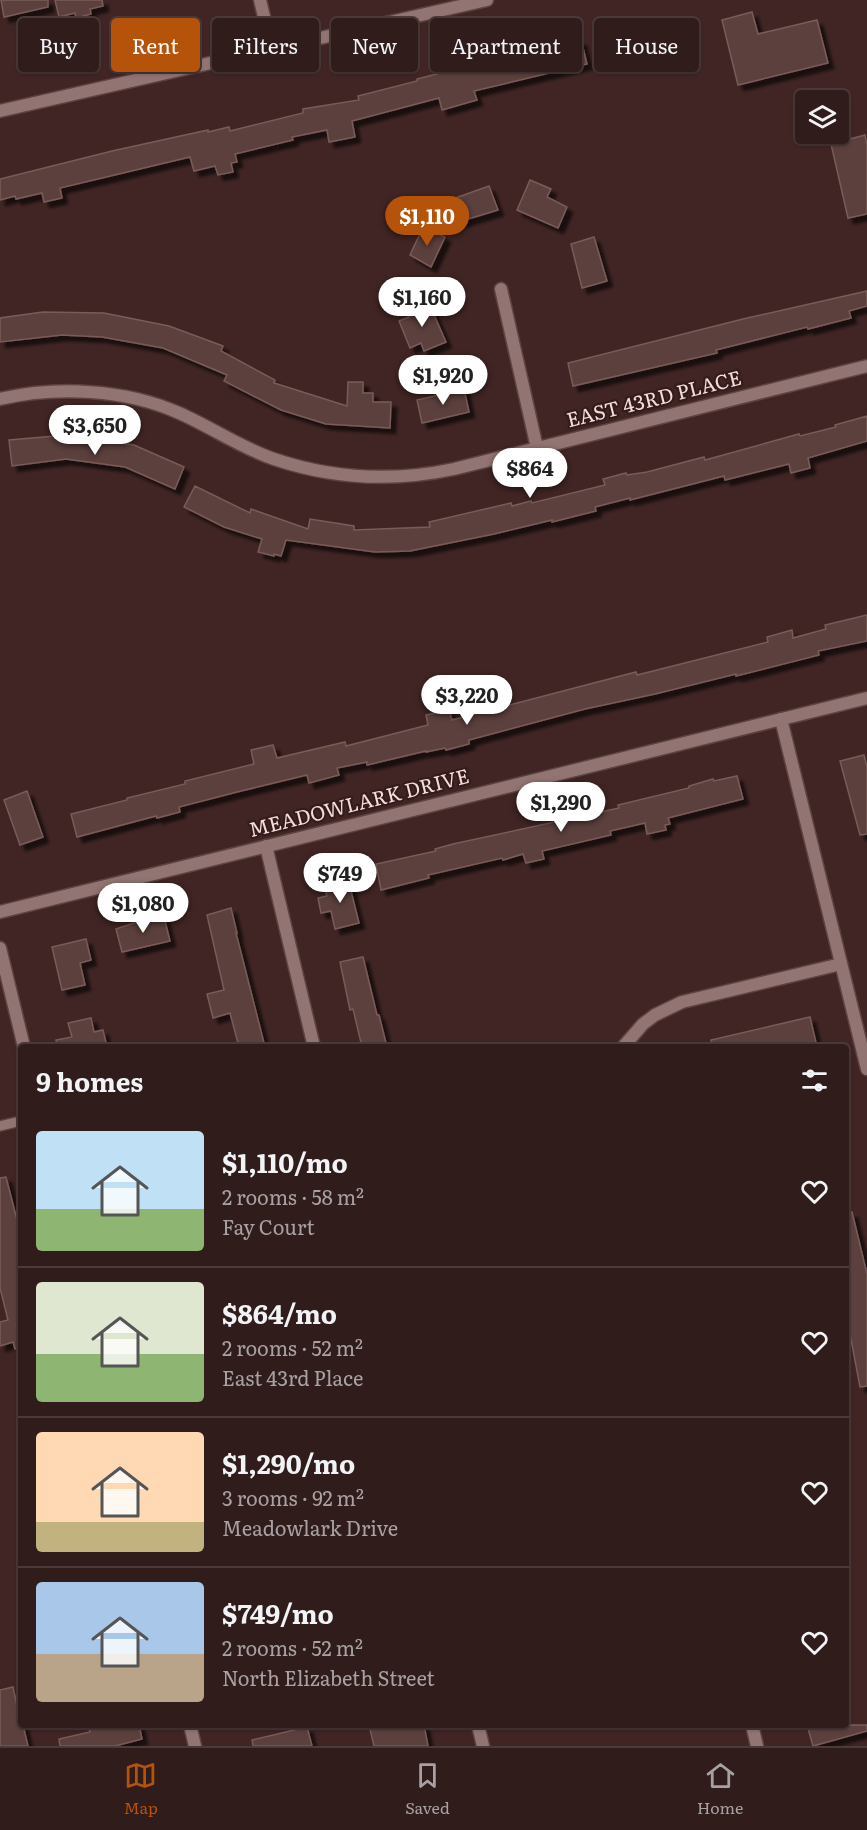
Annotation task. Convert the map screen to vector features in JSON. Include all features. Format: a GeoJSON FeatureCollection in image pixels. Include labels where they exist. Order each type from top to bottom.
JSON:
{"type":"FeatureCollection","features":[{"type":"Feature","properties":{"kind":"street"},"geometry":{"type":"LineString","coordinates":[[260,0],[264,18]]}},
{"type":"Feature","properties":{"kind":"street"},"geometry":{"type":"LineString","coordinates":[[319,39],[487,0]]}},
{"type":"Feature","properties":{"kind":"street"},"geometry":{"type":"LineString","coordinates":[[0,111],[212,63]]}},
{"type":"Feature","properties":{"kind":"street"},"geometry":{"type":"LineString","coordinates":[[501,289],[537,448]]}},
{"type":"Feature","properties":{"kind":"street","name":"EAST 43RD PLACE"},"geometry":{"type":"LineString","coordinates":[[0,399],[18,395],[66,391],[94,392],[141,400],[178,412],[271,459],[325,473],[371,478],[436,473],[867,366]]}},
{"type":"Feature","properties":{"kind":"street","name":"MEADOWLARK DRIVE"},"geometry":{"type":"LineString","coordinates":[[0,912],[867,698]]}},
{"type":"Feature","properties":{"kind":"street"},"geometry":{"type":"LineString","coordinates":[[781,719],[867,1069]]}},
{"type":"Feature","properties":{"kind":"street"},"geometry":{"type":"LineString","coordinates":[[266,846],[313,1044]]}},
{"type":"Feature","properties":{"kind":"street"},"geometry":{"type":"LineString","coordinates":[[0,948],[23,1044]]}},
{"type":"Feature","properties":{"kind":"street"},"geometry":{"type":"LineString","coordinates":[[626,1044],[643,1024],[655,1015],[682,1002],[841,964]]}},
{"type":"Feature","properties":{"kind":"street"},"geometry":{"type":"LineString","coordinates":[[191,1728],[195,1746]]}},
{"type":"Feature","properties":{"kind":"street"},"geometry":{"type":"LineString","coordinates":[[479,1728],[483,1746]]}},
{"type":"Feature","properties":{"kind":"street"},"geometry":{"type":"LineString","coordinates":[[753,1728],[757,1746]]}},
{"type":"Feature","properties":{"kind":"lane"},"geometry":{"type":"LineString","coordinates":[[0,1126],[18,1122]]}},
{"type":"Feature","properties":{"kind":"building"},"geometry":{"type":"Polygon","coordinates":[[[1,0],[48,0],[48,7],[4,17],[1,0]]]}},
{"type":"Feature","properties":{"kind":"building"},"geometry":{"type":"Polygon","coordinates":[[[55,0],[102,0],[103,6],[90,9],[91,14],[76,18],[75,13],[59,17],[55,0]]]}},
{"type":"Feature","properties":{"kind":"building"},"geometry":{"type":"Polygon","coordinates":[[[752,12],[758,34],[817,20],[828,63],[738,85],[722,20],[752,12]]]}},
{"type":"Feature","properties":{"kind":"building"},"geometry":{"type":"Polygon","coordinates":[[[582,44],[587,64],[582,65],[582,44]]]}},
{"type":"Feature","properties":{"kind":"building"},"geometry":{"type":"Polygon","coordinates":[[[444,72],[554,72],[474,91],[477,100],[442,110],[439,98],[352,121],[355,137],[329,142],[327,130],[292,137],[293,140],[235,154],[237,162],[231,163],[233,172],[218,175],[215,166],[194,171],[190,157],[60,188],[62,198],[44,202],[42,193],[0,200],[0,179],[208,130],[208,132],[229,127],[230,131],[303,113],[303,109],[359,100],[358,96],[417,81],[417,79],[444,72]]]}},
{"type":"Feature","properties":{"kind":"building"},"geometry":{"type":"Polygon","coordinates":[[[865,135],[867,214],[848,218],[831,144],[849,144],[849,139],[865,135]]]}},
{"type":"Feature","properties":{"kind":"building"},"geometry":{"type":"Polygon","coordinates":[[[530,180],[551,189],[547,197],[567,207],[558,228],[517,210],[530,180]]]}},
{"type":"Feature","properties":{"kind":"building"},"geometry":{"type":"Polygon","coordinates":[[[489,186],[498,210],[455,223],[447,201],[489,186]]]}},
{"type":"Feature","properties":{"kind":"building"},"geometry":{"type":"Polygon","coordinates":[[[423,227],[445,237],[431,267],[410,255],[423,227]]]}},
{"type":"Feature","properties":{"kind":"building"},"geometry":{"type":"Polygon","coordinates":[[[594,237],[607,281],[582,288],[571,244],[594,237]]]}},
{"type":"Feature","properties":{"kind":"building"},"geometry":{"type":"Polygon","coordinates":[[[867,291],[867,306],[849,311],[851,318],[716,350],[717,353],[573,386],[568,363],[743,319],[867,291]]]}},
{"type":"Feature","properties":{"kind":"building"},"geometry":{"type":"Polygon","coordinates":[[[428,301],[446,342],[424,351],[421,343],[410,348],[399,321],[409,317],[406,311],[428,301]]]}},
{"type":"Feature","properties":{"kind":"building"},"geometry":{"type":"Polygon","coordinates":[[[43,312],[104,313],[169,326],[223,346],[221,351],[275,380],[274,383],[347,406],[348,382],[363,382],[363,393],[373,393],[373,402],[391,402],[390,428],[326,424],[281,410],[224,381],[227,375],[163,348],[102,337],[62,335],[0,342],[0,318],[43,312]]]}},
{"type":"Feature","properties":{"kind":"building"},"geometry":{"type":"Polygon","coordinates":[[[464,389],[469,412],[422,423],[417,400],[464,389]]]}},
{"type":"Feature","properties":{"kind":"building"},"geometry":{"type":"Polygon","coordinates":[[[867,416],[867,441],[808,458],[810,468],[791,473],[789,464],[725,480],[724,476],[595,507],[596,511],[552,522],[552,520],[410,551],[375,552],[286,540],[281,556],[274,554],[274,556],[258,552],[262,539],[224,527],[184,507],[195,486],[250,513],[251,509],[308,529],[310,519],[354,526],[354,530],[430,527],[429,522],[511,503],[512,506],[531,501],[532,503],[605,485],[603,479],[626,473],[627,475],[647,472],[704,457],[705,460],[799,434],[800,436],[836,427],[835,425],[867,416]]]}},
{"type":"Feature","properties":{"kind":"building"},"geometry":{"type":"Polygon","coordinates":[[[67,435],[134,445],[184,467],[175,489],[125,467],[66,459],[12,466],[9,440],[67,435]]]}},
{"type":"Feature","properties":{"kind":"building"},"geometry":{"type":"Polygon","coordinates":[[[867,615],[867,641],[818,651],[819,655],[585,709],[469,740],[469,744],[446,750],[445,748],[426,751],[367,765],[367,762],[337,768],[339,775],[309,783],[307,775],[237,792],[179,807],[180,812],[77,837],[71,814],[254,764],[251,750],[273,745],[277,758],[345,742],[346,746],[428,725],[426,715],[449,710],[452,720],[636,672],[637,675],[768,642],[767,637],[792,630],[793,638],[826,629],[825,625],[867,615]]]}},
{"type":"Feature","properties":{"kind":"building"},"geometry":{"type":"Polygon","coordinates":[[[864,755],[867,767],[867,834],[860,835],[840,761],[864,755]]]}},
{"type":"Feature","properties":{"kind":"building"},"geometry":{"type":"Polygon","coordinates":[[[737,776],[743,799],[668,818],[670,824],[665,825],[666,830],[647,834],[645,823],[610,831],[611,835],[542,851],[544,859],[526,863],[523,854],[428,875],[429,878],[381,890],[376,864],[436,851],[435,849],[453,844],[619,808],[618,805],[689,788],[689,786],[713,779],[714,781],[737,776]]]}},
{"type":"Feature","properties":{"kind":"building"},"geometry":{"type":"Polygon","coordinates":[[[27,791],[43,837],[20,845],[4,800],[27,791]]]}},
{"type":"Feature","properties":{"kind":"building"},"geometry":{"type":"Polygon","coordinates":[[[348,879],[359,923],[335,929],[331,911],[321,913],[318,898],[327,896],[324,885],[348,879]]]}},
{"type":"Feature","properties":{"kind":"building"},"geometry":{"type":"Polygon","coordinates":[[[231,908],[264,1044],[238,1044],[230,1013],[213,1018],[207,994],[224,990],[207,915],[231,908]]]}},
{"type":"Feature","properties":{"kind":"building"},"geometry":{"type":"Polygon","coordinates":[[[164,917],[170,941],[122,952],[116,929],[149,918],[150,921],[164,917]]]}},
{"type":"Feature","properties":{"kind":"building"},"geometry":{"type":"Polygon","coordinates":[[[86,939],[91,960],[80,963],[85,985],[62,990],[52,947],[86,939]]]}},
{"type":"Feature","properties":{"kind":"building"},"geometry":{"type":"Polygon","coordinates":[[[363,957],[386,1044],[361,1044],[353,1009],[350,1010],[340,962],[363,957]]]}},
{"type":"Feature","properties":{"kind":"building"},"geometry":{"type":"Polygon","coordinates":[[[810,1017],[816,1044],[712,1044],[711,1040],[810,1017]]]}},
{"type":"Feature","properties":{"kind":"building"},"geometry":{"type":"Polygon","coordinates":[[[91,1018],[94,1032],[103,1030],[106,1044],[57,1044],[56,1040],[72,1037],[68,1023],[91,1018]]]}},
{"type":"Feature","properties":{"kind":"building"},"geometry":{"type":"Polygon","coordinates":[[[6,1177],[18,1224],[18,1348],[15,1349],[13,1342],[0,1346],[0,1322],[8,1320],[0,1288],[0,1178],[6,1177]]]}},
{"type":"Feature","properties":{"kind":"building"},"geometry":{"type":"Polygon","coordinates":[[[849,1212],[852,1212],[867,1274],[867,1386],[860,1387],[849,1329],[849,1212]]]}},
{"type":"Feature","properties":{"kind":"building"},"geometry":{"type":"Polygon","coordinates":[[[13,1687],[18,1711],[18,1728],[24,1728],[28,1746],[0,1746],[0,1690],[13,1687]]]}},
{"type":"Feature","properties":{"kind":"building"},"geometry":{"type":"Polygon","coordinates":[[[849,1725],[867,1725],[867,1731],[813,1746],[808,1728],[849,1728],[849,1725]]]}},
{"type":"Feature","properties":{"kind":"building"},"geometry":{"type":"Polygon","coordinates":[[[89,1728],[140,1728],[142,1739],[115,1746],[60,1746],[59,1739],[90,1732],[89,1728]]]}},
{"type":"Feature","properties":{"kind":"building"},"geometry":{"type":"Polygon","coordinates":[[[307,1728],[312,1746],[253,1746],[252,1740],[307,1728]]]}},
{"type":"Feature","properties":{"kind":"building"},"geometry":{"type":"Polygon","coordinates":[[[370,1728],[425,1728],[428,1746],[374,1746],[370,1728]]]}}]}
